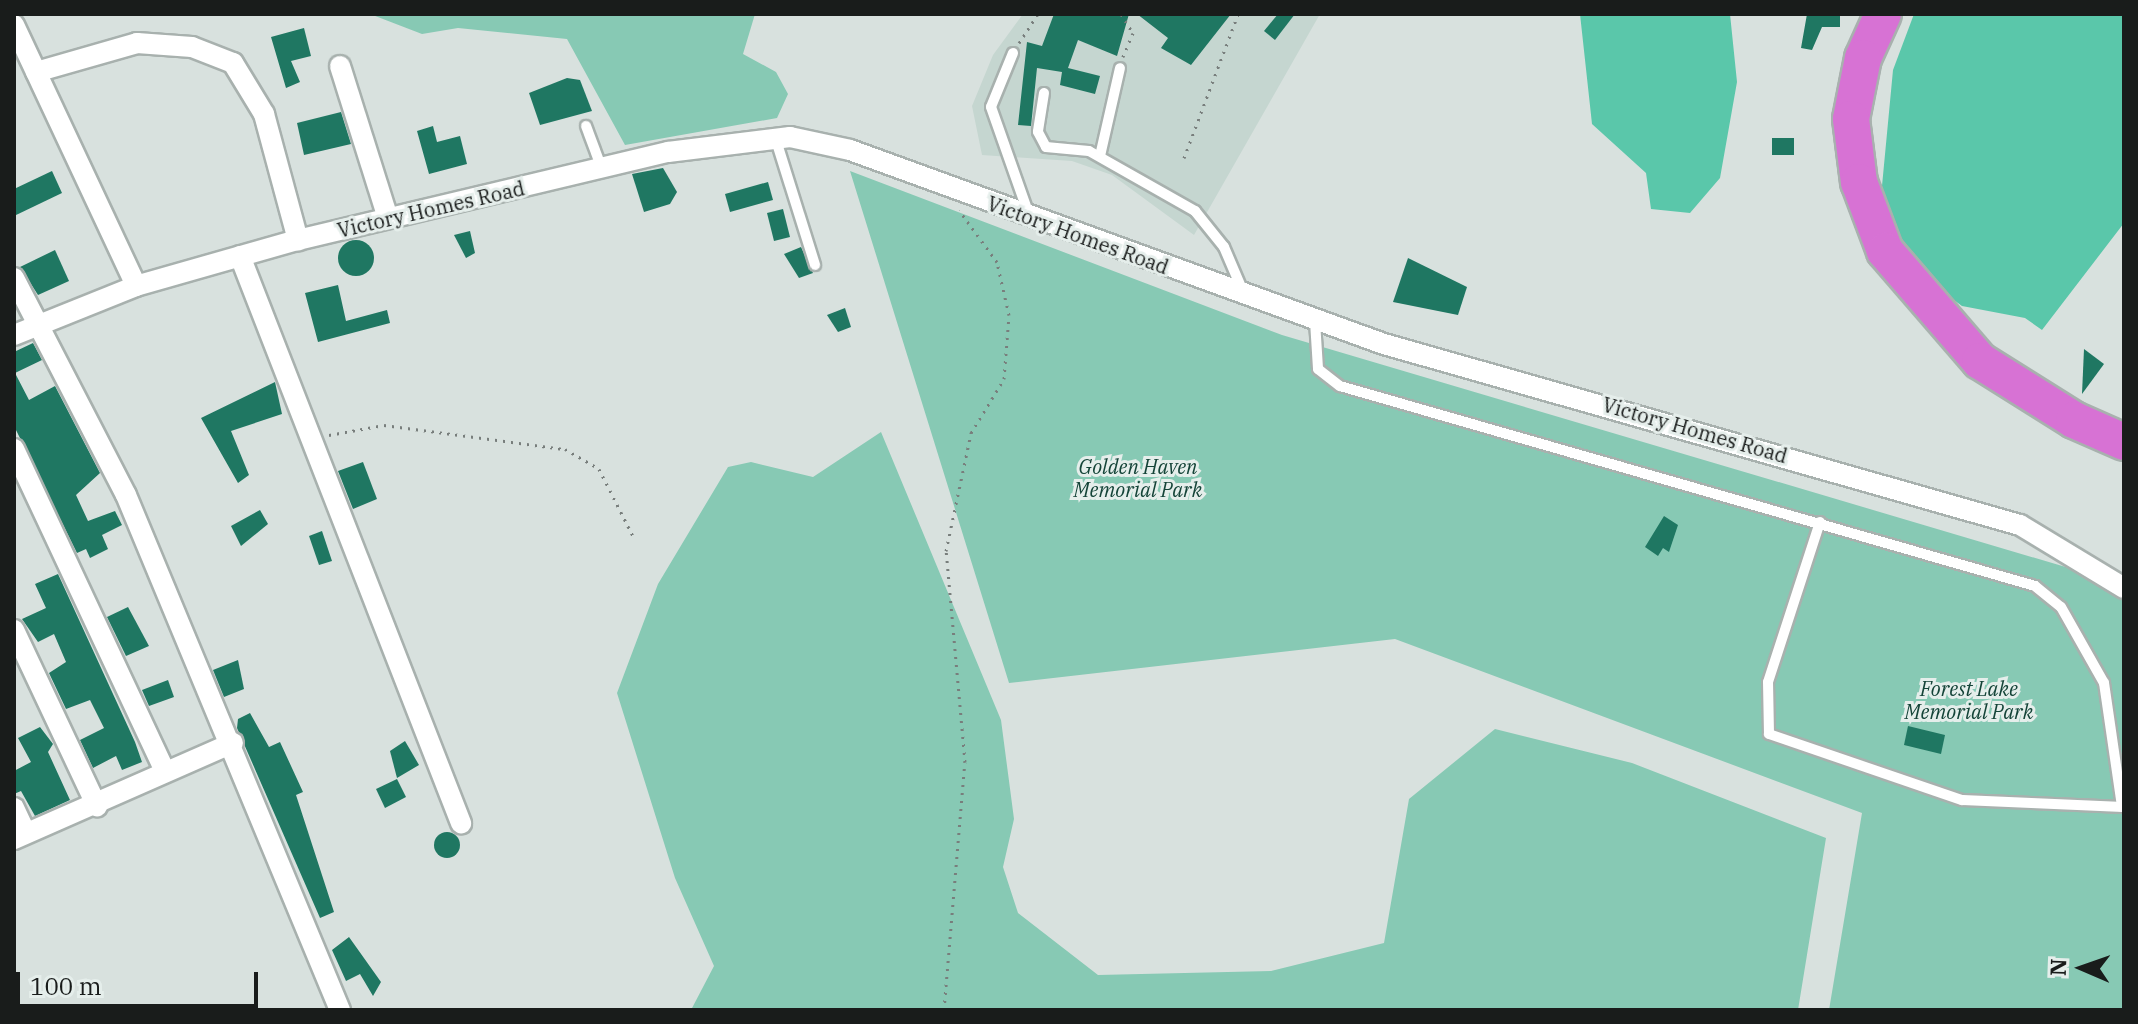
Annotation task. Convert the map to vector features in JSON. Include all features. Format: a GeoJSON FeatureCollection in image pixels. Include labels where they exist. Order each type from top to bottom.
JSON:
{"type":"FeatureCollection","features":[{"type":"Feature","properties":{"kind":"highway"},"geometry":{"type":"LineString","coordinates":[[1883,14],[1863,58],[1851,119],[1859,182],[1885,251],[1980,361],[2074,420],[2124,442]]}},
{"type":"Feature","properties":{"kind":"street"},"geometry":{"type":"LineString","coordinates":[[14,25],[136,286]]}},
{"type":"Feature","properties":{"kind":"street"},"geometry":{"type":"LineString","coordinates":[[36,72],[137,43],[192,47],[233,63],[264,114],[298,240]]}},
{"type":"Feature","properties":{"kind":"street"},"geometry":{"type":"LineString","coordinates":[[340,66],[388,218]]}},
{"type":"Feature","properties":{"kind":"street","name":"Victory Homes Road"},"geometry":{"type":"LineString","coordinates":[[14,335],[136,286],[298,240],[602,169],[775,137],[850,150],[1315,321],[1988,514],[2040,535],[2124,588]]}},
{"type":"Feature","properties":{"kind":"street"},"geometry":{"type":"LineString","coordinates":[[240,256],[461,823]]}},
{"type":"Feature","properties":{"kind":"street"},"geometry":{"type":"LineString","coordinates":[[14,278],[126,495],[233,743],[340,1010]]}},
{"type":"Feature","properties":{"kind":"street"},"geometry":{"type":"LineString","coordinates":[[14,449],[165,771]]}},
{"type":"Feature","properties":{"kind":"street"},"geometry":{"type":"LineString","coordinates":[[14,630],[97,806]]}},
{"type":"Feature","properties":{"kind":"street"},"geometry":{"type":"LineString","coordinates":[[14,808],[20,836],[97,806],[165,771],[233,743]]}},
{"type":"Feature","properties":{"kind":"lane"},"geometry":{"type":"LineString","coordinates":[[1013,53],[991,107],[1029,217]]}},
{"type":"Feature","properties":{"kind":"lane"},"geometry":{"type":"LineString","coordinates":[[1100,156],[1120,68]]}},
{"type":"Feature","properties":{"kind":"lane"},"geometry":{"type":"LineString","coordinates":[[1044,93],[1038,132],[1046,147],[1100,156],[1195,211],[1224,247],[1244,296]]}},
{"type":"Feature","properties":{"kind":"lane"},"geometry":{"type":"LineString","coordinates":[[586,126],[602,169]]}},
{"type":"Feature","properties":{"kind":"lane"},"geometry":{"type":"LineString","coordinates":[[775,137],[815,265]]}},
{"type":"Feature","properties":{"kind":"lane"},"geometry":{"type":"LineString","coordinates":[[1315,321],[1318,369],[1340,386],[1820,522],[2035,586],[2061,607],[2112,706],[2123,807],[1962,800],[1769,734],[1768,682],[1820,522]]}},
{"type":"Feature","properties":{"kind":"path"},"geometry":{"type":"LineString","coordinates":[[1013,53],[1038,14]]}},
{"type":"Feature","properties":{"kind":"path"},"geometry":{"type":"LineString","coordinates":[[1120,68],[1133,33],[1121,14]]}},
{"type":"Feature","properties":{"kind":"path"},"geometry":{"type":"LineString","coordinates":[[1184,158],[1238,14]]}},
{"type":"Feature","properties":{"kind":"path"},"geometry":{"type":"LineString","coordinates":[[944,1010],[965,762],[946,551],[971,433],[1004,379],[1009,315],[997,262],[959,210],[955,191]]}},
{"type":"Feature","properties":{"kind":"path"},"geometry":{"type":"LineString","coordinates":[[311,441],[384,425],[565,449],[599,469],[634,538]]}},
{"type":"Feature","properties":{"kind":"shaded area"},"geometry":{"type":"Polygon","coordinates":[[[1023,14],[1320,14],[1194,235],[1112,175],[1072,161],[982,155],[972,106],[993,55],[1023,14]]]}},
{"type":"Feature","properties":{"kind":"green space"},"geometry":{"type":"Polygon","coordinates":[[[370,14],[755,14],[743,54],[776,72],[788,94],[777,118],[625,145],[567,39],[458,28],[422,34],[370,14]]]}},
{"type":"Feature","properties":{"kind":"green space"},"geometry":{"type":"Polygon","coordinates":[[[1580,14],[1730,14],[1737,82],[1720,178],[1690,213],[1651,209],[1646,173],[1592,124],[1580,14]]]}},
{"type":"Feature","properties":{"kind":"green space"},"geometry":{"type":"Polygon","coordinates":[[[1914,14],[2124,14],[2124,223],[2042,330],[2025,318],[1962,306],[1927,280],[1880,207],[1893,70],[1914,14]]]}},
{"type":"Feature","properties":{"kind":"green space","name":"Forest Lake Memorial Park"},"geometry":{"type":"Polygon","coordinates":[[[850,171],[1282,335],[2069,568],[2124,601],[2124,1010],[1829,1010],[1862,813],[1395,639],[1009,683],[850,171]]]}},
{"type":"Feature","properties":{"kind":"green space"},"geometry":{"type":"Polygon","coordinates":[[[881,432],[1001,720],[1014,819],[1003,867],[1018,913],[1098,975],[1271,971],[1384,943],[1409,799],[1495,729],[1632,763],[1826,838],[1798,1010],[691,1010],[714,966],[675,878],[617,693],[658,584],[728,467],[751,462],[813,477],[881,432]]]}},
{"type":"Feature","properties":{"kind":"building"},"geometry":{"type":"Polygon","coordinates":[[[1054,14],[1129,14],[1117,56],[1078,40],[1068,68],[1100,76],[1095,94],[1060,85],[1062,72],[1037,68],[1031,126],[1018,125],[1027,42],[1042,46],[1054,14]]]}},
{"type":"Feature","properties":{"kind":"building"},"geometry":{"type":"Polygon","coordinates":[[[1137,14],[1231,14],[1191,65],[1161,48],[1168,38],[1137,14]]]}},
{"type":"Feature","properties":{"kind":"building"},"geometry":{"type":"Polygon","coordinates":[[[1278,14],[1295,14],[1275,40],[1264,31],[1278,14]]]}},
{"type":"Feature","properties":{"kind":"building"},"geometry":{"type":"Polygon","coordinates":[[[1807,14],[1840,15],[1840,27],[1822,27],[1812,50],[1801,48],[1807,14]]]}},
{"type":"Feature","properties":{"kind":"building"},"geometry":{"type":"Polygon","coordinates":[[[304,28],[311,56],[291,61],[300,82],[286,88],[271,37],[304,28]]]}},
{"type":"Feature","properties":{"kind":"building"},"geometry":{"type":"Polygon","coordinates":[[[567,78],[580,80],[592,111],[540,125],[529,93],[567,78]]]}},
{"type":"Feature","properties":{"kind":"building"},"geometry":{"type":"Polygon","coordinates":[[[341,112],[351,144],[304,155],[297,123],[341,112]]]}},
{"type":"Feature","properties":{"kind":"building"},"geometry":{"type":"Polygon","coordinates":[[[433,126],[437,142],[460,136],[467,164],[429,174],[417,131],[433,126]]]}},
{"type":"Feature","properties":{"kind":"building"},"geometry":{"type":"Polygon","coordinates":[[[1772,138],[1794,138],[1794,155],[1772,155],[1772,138]]]}},
{"type":"Feature","properties":{"kind":"building"},"geometry":{"type":"Polygon","coordinates":[[[663,168],[677,192],[670,204],[644,212],[632,174],[663,168]]]}},
{"type":"Feature","properties":{"kind":"building"},"geometry":{"type":"Polygon","coordinates":[[[52,171],[62,193],[14,216],[14,189],[52,171]]]}},
{"type":"Feature","properties":{"kind":"building"},"geometry":{"type":"Polygon","coordinates":[[[768,182],[773,200],[730,212],[725,194],[768,182]]]}},
{"type":"Feature","properties":{"kind":"building"},"geometry":{"type":"Polygon","coordinates":[[[783,209],[790,237],[774,241],[767,213],[783,209]]]}},
{"type":"Feature","properties":{"kind":"building"},"geometry":{"type":"Polygon","coordinates":[[[470,231],[475,253],[466,258],[454,235],[470,231]]]}},
{"type":"Feature","properties":{"kind":"building"},"geometry":{"type":"Polygon","coordinates":[[[356,240],[369,245],[374,258],[369,271],[356,276],[343,271],[338,258],[343,245],[356,240]]]}},
{"type":"Feature","properties":{"kind":"building"},"geometry":{"type":"Polygon","coordinates":[[[801,247],[813,273],[799,278],[784,254],[801,247]]]}},
{"type":"Feature","properties":{"kind":"building"},"geometry":{"type":"Polygon","coordinates":[[[55,250],[69,281],[38,295],[20,267],[55,250]]]}},
{"type":"Feature","properties":{"kind":"building"},"geometry":{"type":"Polygon","coordinates":[[[1408,258],[1467,287],[1458,315],[1393,302],[1408,258]]]}},
{"type":"Feature","properties":{"kind":"building"},"geometry":{"type":"Polygon","coordinates":[[[338,285],[346,321],[387,310],[390,323],[318,342],[305,293],[338,285]]]}},
{"type":"Feature","properties":{"kind":"building"},"geometry":{"type":"Polygon","coordinates":[[[845,308],[851,327],[838,332],[827,315],[845,308]]]}},
{"type":"Feature","properties":{"kind":"building"},"geometry":{"type":"Polygon","coordinates":[[[33,343],[42,360],[15,373],[29,400],[55,386],[100,473],[76,495],[88,521],[115,511],[122,525],[102,535],[108,549],[90,558],[86,549],[77,553],[14,426],[14,352],[33,343]]]}},
{"type":"Feature","properties":{"kind":"building"},"geometry":{"type":"Polygon","coordinates":[[[2084,349],[2104,364],[2082,394],[2084,349]]]}},
{"type":"Feature","properties":{"kind":"building"},"geometry":{"type":"Polygon","coordinates":[[[275,382],[282,414],[231,431],[249,475],[238,483],[201,418],[275,382]]]}},
{"type":"Feature","properties":{"kind":"building"},"geometry":{"type":"Polygon","coordinates":[[[363,462],[377,499],[353,509],[338,471],[363,462]]]}},
{"type":"Feature","properties":{"kind":"building"},"geometry":{"type":"Polygon","coordinates":[[[260,510],[268,524],[241,546],[231,526],[260,510]]]}},
{"type":"Feature","properties":{"kind":"building"},"geometry":{"type":"Polygon","coordinates":[[[1664,516],[1678,525],[1669,552],[1663,548],[1658,556],[1645,547],[1664,516]]]}},
{"type":"Feature","properties":{"kind":"building"},"geometry":{"type":"Polygon","coordinates":[[[322,531],[332,561],[319,565],[309,536],[322,531]]]}},
{"type":"Feature","properties":{"kind":"building"},"geometry":{"type":"Polygon","coordinates":[[[58,574],[142,762],[122,770],[116,756],[93,768],[80,740],[104,728],[90,700],[66,709],[49,673],[66,662],[54,634],[38,642],[22,619],[46,608],[35,584],[58,574]]]}},
{"type":"Feature","properties":{"kind":"building"},"geometry":{"type":"Polygon","coordinates":[[[128,607],[149,646],[126,656],[107,617],[128,607]]]}},
{"type":"Feature","properties":{"kind":"building"},"geometry":{"type":"Polygon","coordinates":[[[238,660],[244,689],[224,697],[213,670],[238,660]]]}},
{"type":"Feature","properties":{"kind":"building"},"geometry":{"type":"Polygon","coordinates":[[[168,680],[174,697],[149,706],[142,690],[168,680]]]}},
{"type":"Feature","properties":{"kind":"building"},"geometry":{"type":"Polygon","coordinates":[[[250,713],[269,747],[280,742],[303,792],[296,795],[334,912],[320,918],[237,728],[238,719],[250,713]]]}},
{"type":"Feature","properties":{"kind":"building"},"geometry":{"type":"Polygon","coordinates":[[[1908,726],[1945,735],[1941,754],[1904,745],[1908,726]]]}},
{"type":"Feature","properties":{"kind":"building"},"geometry":{"type":"Polygon","coordinates":[[[40,727],[53,744],[48,752],[70,800],[35,816],[21,791],[14,794],[14,771],[31,762],[18,738],[40,727]]]}},
{"type":"Feature","properties":{"kind":"building"},"geometry":{"type":"Polygon","coordinates":[[[405,741],[419,765],[397,778],[390,751],[405,741]]]}},
{"type":"Feature","properties":{"kind":"building"},"geometry":{"type":"Polygon","coordinates":[[[397,779],[406,797],[385,808],[376,789],[397,779]]]}},
{"type":"Feature","properties":{"kind":"building"},"geometry":{"type":"Polygon","coordinates":[[[447,832],[456,836],[460,845],[456,854],[447,858],[438,854],[434,845],[438,836],[447,832]]]}},
{"type":"Feature","properties":{"kind":"building"},"geometry":{"type":"Polygon","coordinates":[[[349,937],[381,982],[373,996],[360,974],[346,981],[332,950],[349,937]]]}},
{"type":"Feature","properties":{"kind":"park label","name":"Golden Haven Memorial Park"},"geometry":{"type":"Point","coordinates":[1138,478]}}]}
